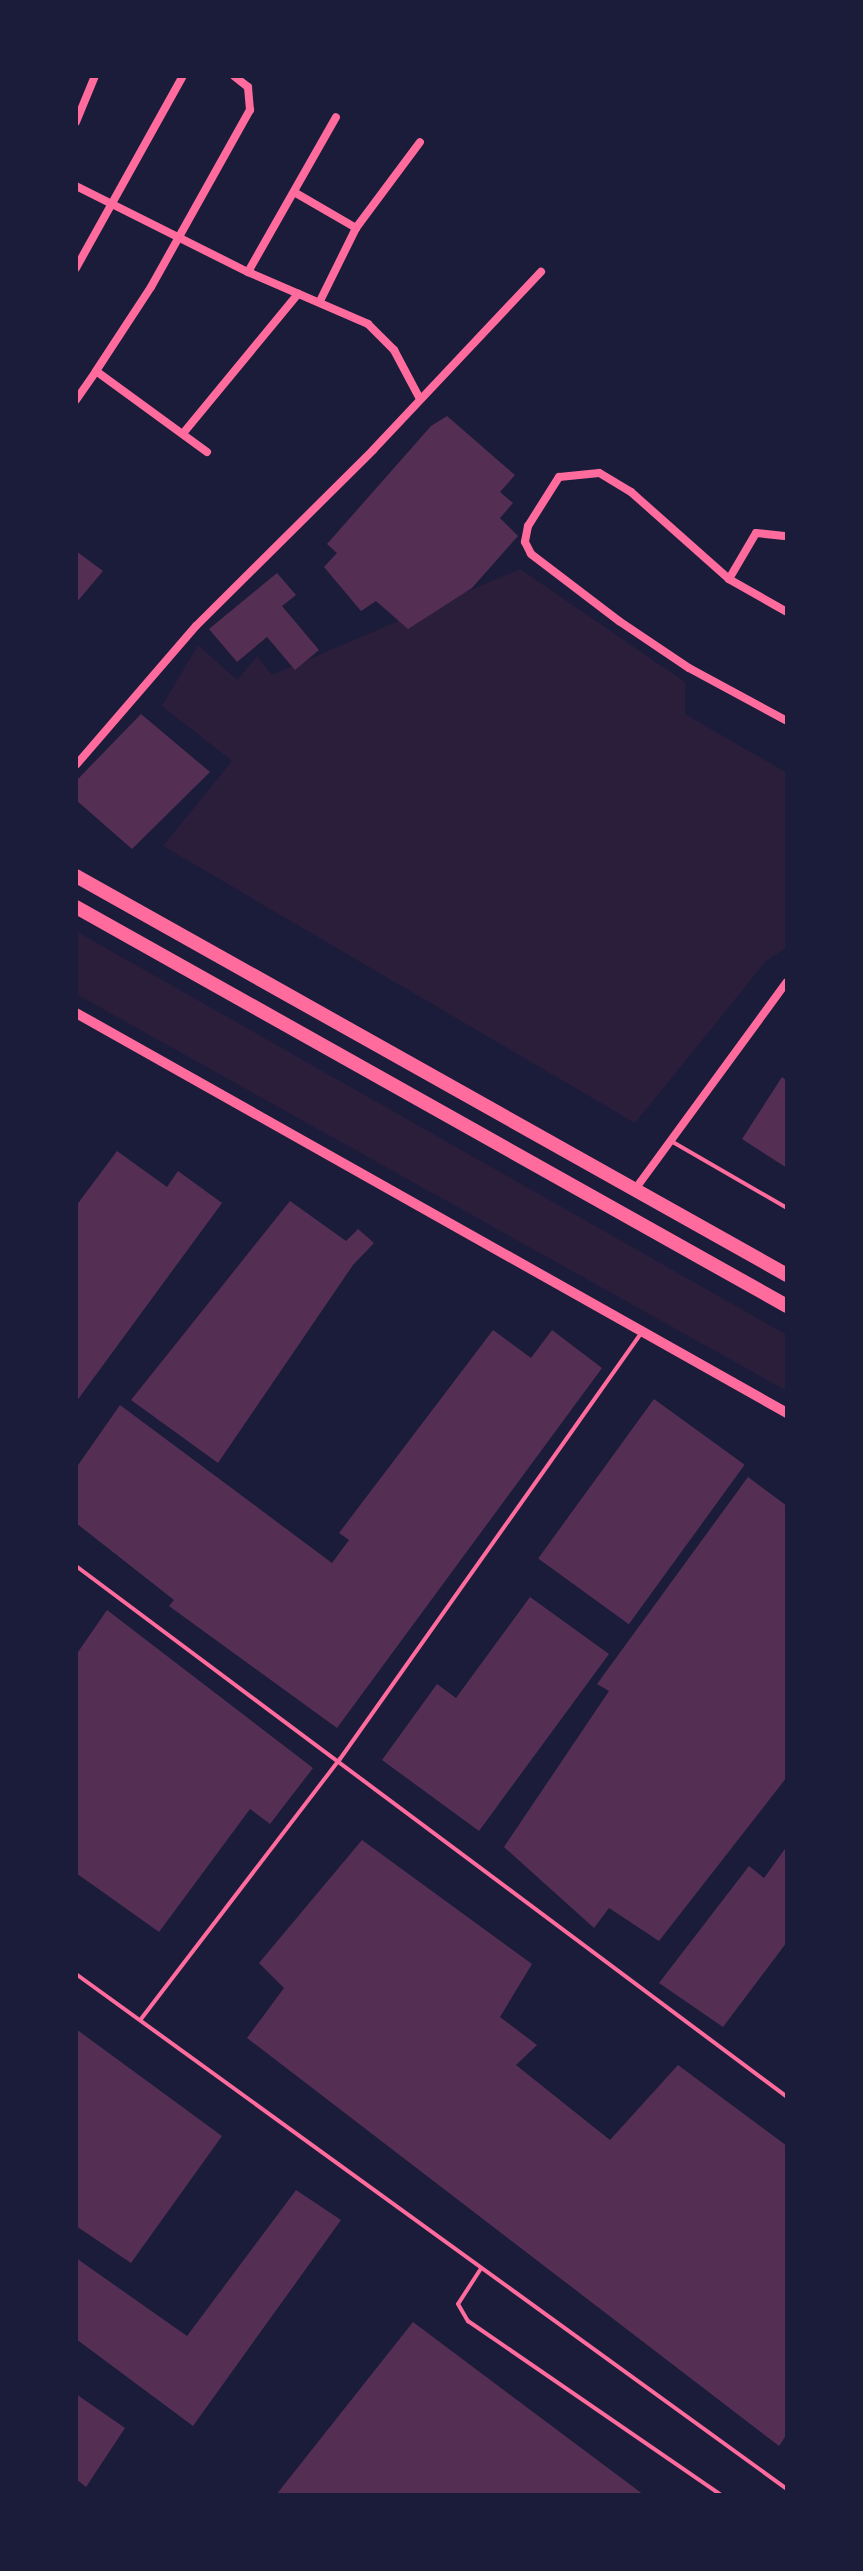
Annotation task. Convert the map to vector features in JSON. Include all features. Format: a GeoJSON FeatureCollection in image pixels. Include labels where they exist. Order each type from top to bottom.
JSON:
{"type":"FeatureCollection","features":[{"type":"Feature","properties":{"kind":"highway"},"geometry":{"type":"LineString","coordinates":[[76,876],[787,1275]]}},
{"type":"Feature","properties":{"kind":"highway"},"geometry":{"type":"LineString","coordinates":[[76,907],[787,1306]]}},
{"type":"Feature","properties":{"kind":"street"},"geometry":{"type":"LineString","coordinates":[[76,122],[95,76]]}},
{"type":"Feature","properties":{"kind":"street"},"geometry":{"type":"LineString","coordinates":[[76,268],[109,202],[130,178],[183,76]]}},
{"type":"Feature","properties":{"kind":"street"},"geometry":{"type":"LineString","coordinates":[[76,400],[151,287],[177,235],[250,110],[248,87],[234,76]]}},
{"type":"Feature","properties":{"kind":"street"},"geometry":{"type":"LineString","coordinates":[[248,272],[336,117]]}},
{"type":"Feature","properties":{"kind":"street"},"geometry":{"type":"LineString","coordinates":[[320,301],[356,228],[420,142]]}},
{"type":"Feature","properties":{"kind":"street"},"geometry":{"type":"LineString","coordinates":[[76,186],[248,272],[368,324],[382,337],[419,397]]}},
{"type":"Feature","properties":{"kind":"street"},"geometry":{"type":"LineString","coordinates":[[294,192],[356,228]]}},
{"type":"Feature","properties":{"kind":"street"},"geometry":{"type":"LineString","coordinates":[[76,765],[196,626],[541,272]]}},
{"type":"Feature","properties":{"kind":"street"},"geometry":{"type":"LineString","coordinates":[[185,431],[298,294]]}},
{"type":"Feature","properties":{"kind":"street"},"geometry":{"type":"LineString","coordinates":[[96,371],[185,431],[207,452]]}},
{"type":"Feature","properties":{"kind":"street"},"geometry":{"type":"LineString","coordinates":[[787,612],[729,579],[631,492],[599,473],[559,477],[525,535],[531,554],[619,621],[689,668],[787,721]]}},
{"type":"Feature","properties":{"kind":"street"},"geometry":{"type":"LineString","coordinates":[[729,579],[756,533],[787,536]]}},
{"type":"Feature","properties":{"kind":"street"},"geometry":{"type":"LineString","coordinates":[[636,1188],[787,982]]}},
{"type":"Feature","properties":{"kind":"street"},"geometry":{"type":"LineString","coordinates":[[76,1013],[787,1413]]}},
{"type":"Feature","properties":{"kind":"lane"},"geometry":{"type":"LineString","coordinates":[[670,1140],[787,1208]]}},
{"type":"Feature","properties":{"kind":"lane"},"geometry":{"type":"LineString","coordinates":[[141,2020],[340,1759],[643,1330]]}},
{"type":"Feature","properties":{"kind":"lane"},"geometry":{"type":"LineString","coordinates":[[76,1566],[340,1759],[787,2097]]}},
{"type":"Feature","properties":{"kind":"lane"},"geometry":{"type":"LineString","coordinates":[[76,1974],[480,2270],[787,2489]]}},
{"type":"Feature","properties":{"kind":"lane"},"geometry":{"type":"LineString","coordinates":[[480,2270],[458,2304],[468,2321],[721,2495]]}},
{"type":"Feature","properties":{"kind":"shaded area"},"geometry":{"type":"Polygon","coordinates":[[[520,569],[685,682],[685,714],[787,773],[787,947],[766,961],[635,1123],[163,846],[232,761],[162,706],[198,645],[237,680],[257,656],[272,675],[520,569]]]}},
{"type":"Feature","properties":{"kind":"shaded area"},"geometry":{"type":"Polygon","coordinates":[[[76,931],[787,1335],[787,1391],[76,994],[76,931]]]}},
{"type":"Feature","properties":{"kind":"building"},"geometry":{"type":"Polygon","coordinates":[[[447,416],[515,475],[500,492],[513,503],[500,518],[518,536],[472,588],[408,629],[376,601],[361,611],[324,567],[337,553],[327,544],[431,426],[447,416]]]}},
{"type":"Feature","properties":{"kind":"building"},"geometry":{"type":"Polygon","coordinates":[[[76,551],[103,571],[76,603],[76,551]]]}},
{"type":"Feature","properties":{"kind":"building"},"geometry":{"type":"Polygon","coordinates":[[[277,573],[296,595],[282,606],[319,650],[295,670],[267,637],[237,662],[209,629],[277,573]]]}},
{"type":"Feature","properties":{"kind":"building"},"geometry":{"type":"Polygon","coordinates":[[[141,714],[210,772],[132,849],[76,800],[76,781],[141,714]]]}},
{"type":"Feature","properties":{"kind":"building"},"geometry":{"type":"Polygon","coordinates":[[[782,1077],[787,1081],[787,1168],[742,1139],[782,1077]]]}},
{"type":"Feature","properties":{"kind":"building"},"geometry":{"type":"Polygon","coordinates":[[[117,1151],[167,1187],[178,1171],[222,1203],[76,1402],[76,1206],[117,1151]]]}},
{"type":"Feature","properties":{"kind":"building"},"geometry":{"type":"Polygon","coordinates":[[[290,1201],[346,1241],[358,1229],[374,1243],[353,1265],[218,1463],[131,1400],[290,1201]]]}},
{"type":"Feature","properties":{"kind":"building"},"geometry":{"type":"Polygon","coordinates":[[[493,1330],[531,1358],[552,1330],[602,1368],[337,1728],[169,1606],[174,1600],[76,1523],[76,1468],[120,1405],[332,1563],[349,1540],[339,1533],[493,1330]]]}},
{"type":"Feature","properties":{"kind":"building"},"geometry":{"type":"Polygon","coordinates":[[[654,1399],[745,1465],[629,1624],[538,1558],[654,1399]]]}},
{"type":"Feature","properties":{"kind":"building"},"geometry":{"type":"Polygon","coordinates":[[[748,1477],[787,1506],[787,1777],[659,1941],[609,1908],[594,1928],[504,1847],[609,1691],[597,1684],[748,1477]]]}},
{"type":"Feature","properties":{"kind":"building"},"geometry":{"type":"Polygon","coordinates":[[[530,1597],[609,1654],[479,1831],[382,1760],[437,1684],[456,1698],[530,1597]]]}},
{"type":"Feature","properties":{"kind":"building"},"geometry":{"type":"Polygon","coordinates":[[[107,1610],[313,1768],[270,1824],[250,1809],[159,1932],[76,1873],[76,1655],[107,1610]]]}},
{"type":"Feature","properties":{"kind":"building"},"geometry":{"type":"Polygon","coordinates":[[[362,1840],[532,1964],[500,2017],[537,2045],[516,2065],[610,2140],[678,2065],[787,2146],[787,2434],[779,2446],[247,2038],[284,1988],[259,1963],[362,1840]]]}},
{"type":"Feature","properties":{"kind":"building"},"geometry":{"type":"Polygon","coordinates":[[[787,1846],[787,1942],[723,2027],[659,1983],[749,1866],[764,1878],[787,1846]]]}},
{"type":"Feature","properties":{"kind":"building"},"geometry":{"type":"Polygon","coordinates":[[[76,2029],[222,2136],[131,2263],[76,2226],[76,2029]]]}},
{"type":"Feature","properties":{"kind":"building"},"geometry":{"type":"Polygon","coordinates":[[[296,2190],[341,2220],[193,2426],[76,2339],[76,2258],[187,2336],[296,2190]]]}},
{"type":"Feature","properties":{"kind":"building"},"geometry":{"type":"Polygon","coordinates":[[[413,2322],[644,2495],[276,2495],[413,2322]]]}},
{"type":"Feature","properties":{"kind":"building"},"geometry":{"type":"Polygon","coordinates":[[[76,2394],[125,2428],[86,2487],[76,2479],[76,2394]]]}}]}
